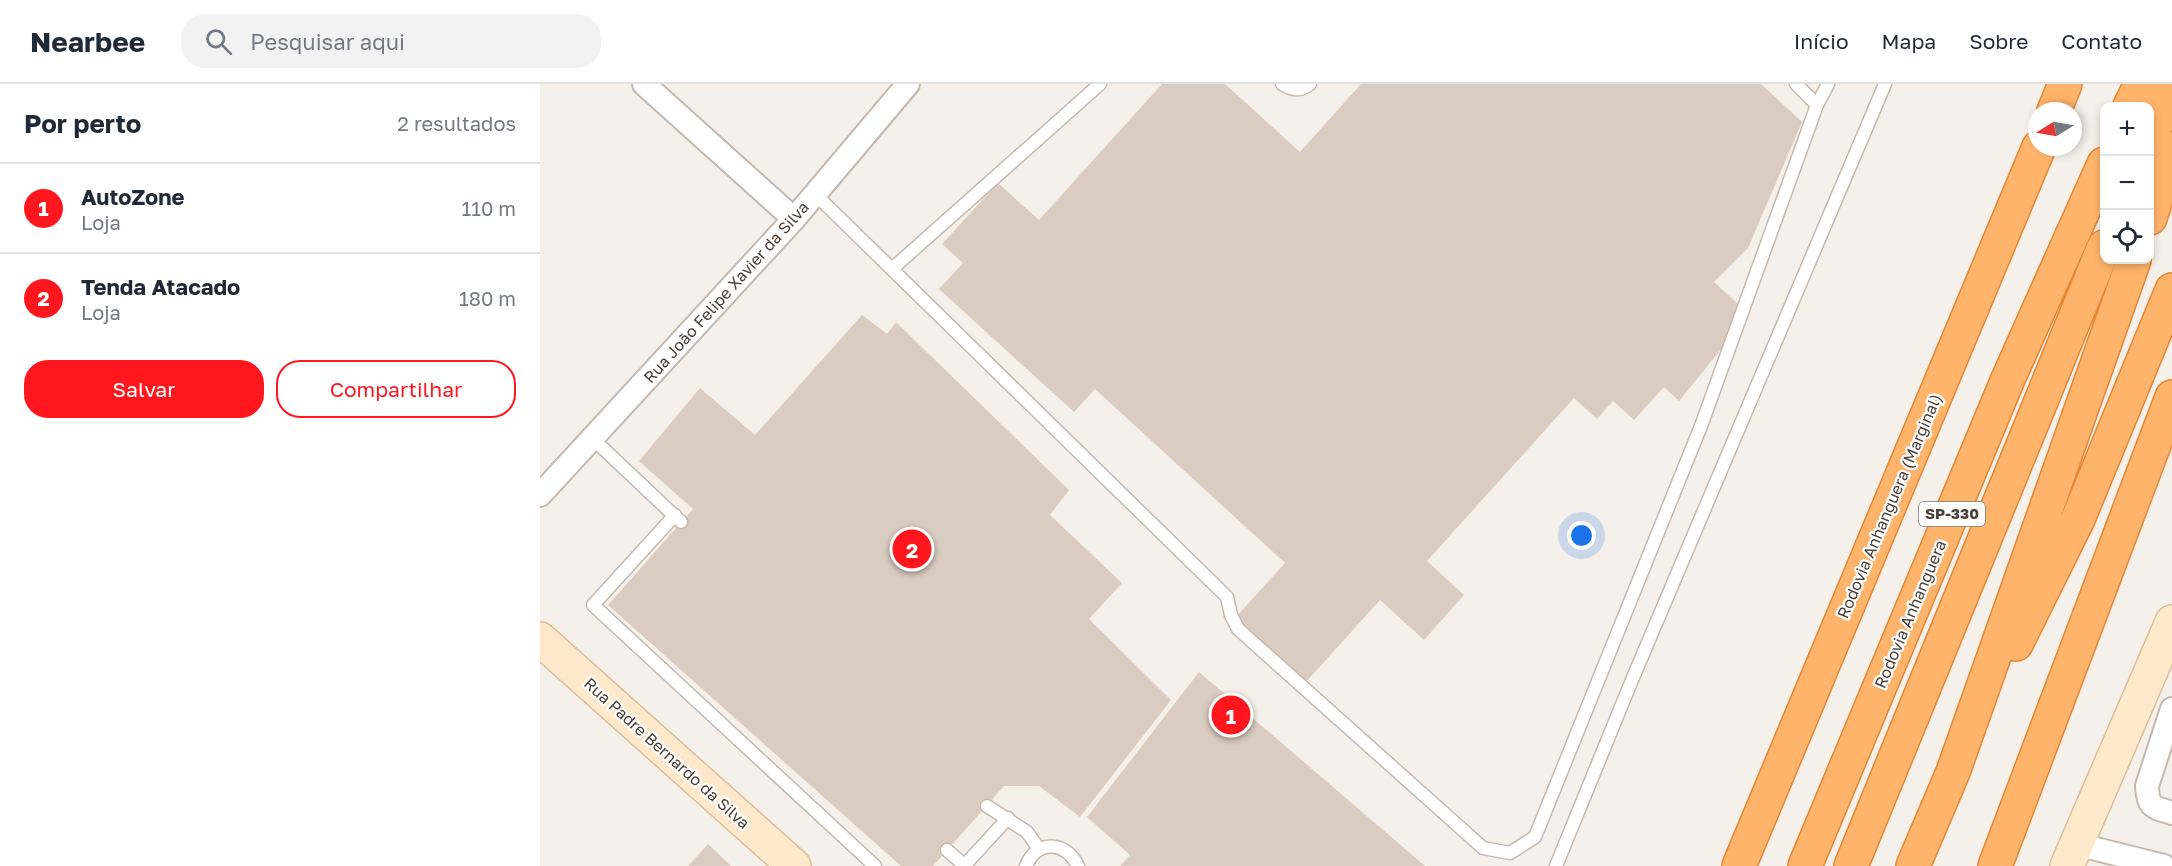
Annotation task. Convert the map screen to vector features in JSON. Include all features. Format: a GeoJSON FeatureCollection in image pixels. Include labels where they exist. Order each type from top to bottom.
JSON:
{"type":"FeatureCollection","features":[{"type":"Feature","properties":{"kind":"highway"},"geometry":{"type":"LineString","coordinates":[[2058,102],[2065,84]]}},
{"type":"Feature","properties":{"kind":"highway"},"geometry":{"type":"LineString","coordinates":[[2132,102],[2140,84]]}},
{"type":"Feature","properties":{"kind":"highway"},"geometry":{"type":"LineString","coordinates":[[2154,130],[2172,86]]}},
{"type":"Feature","properties":{"kind":"highway"},"geometry":{"type":"LineString","coordinates":[[2153,210],[2172,149]]}},
{"type":"Feature","properties":{"kind":"highway","name":"Rodovia Anhanguera (Marginal)"},"geometry":{"type":"LineString","coordinates":[[1739,866],[2035,156]]}},
{"type":"Feature","properties":{"kind":"highway","name":"Rodovia Anhanguera"},"geometry":{"type":"LineString","coordinates":[[1805,866],[2008,379],[2100,173]]}},
{"type":"Feature","properties":{"kind":"highway","name":"SP-330"},"geometry":{"type":"LineString","coordinates":[[1851,866],[2100,257]]}},
{"type":"Feature","properties":{"kind":"highway"},"geometry":{"type":"LineString","coordinates":[[1953,772],[2133,264]]}},
{"type":"Feature","properties":{"kind":"highway"},"geometry":{"type":"LineString","coordinates":[[1913,866],[1953,772],[2078,519],[2172,290]]}},
{"type":"Feature","properties":{"kind":"highway"},"geometry":{"type":"LineString","coordinates":[[1995,866],[2169,410]]}},
{"type":"Feature","properties":{"kind":"street"},"geometry":{"type":"LineString","coordinates":[[644,84],[794,219]]}},
{"type":"Feature","properties":{"kind":"street","name":"Rua João Felipe Xavier da Silva"},"geometry":{"type":"LineString","coordinates":[[540,495],[794,219],[908,84]]}},
{"type":"Feature","properties":{"kind":"street"},"geometry":{"type":"LineString","coordinates":[[2164,866],[2072,855],[2172,622]]}},
{"type":"Feature","properties":{"kind":"street","name":"Rua Padre Bernardo da Silva"},"geometry":{"type":"LineString","coordinates":[[540,639],[794,866]]}},
{"type":"Feature","properties":{"kind":"street"},"geometry":{"type":"LineString","coordinates":[[2172,709],[2147,786],[2148,799],[2152,807],[2172,813]]}},
{"type":"Feature","properties":{"kind":"lane"},"geometry":{"type":"LineString","coordinates":[[893,268],[1100,84]]}},
{"type":"Feature","properties":{"kind":"lane"},"geometry":{"type":"LineString","coordinates":[[1282,84],[1297,90],[1310,84]]}},
{"type":"Feature","properties":{"kind":"lane"},"geometry":{"type":"LineString","coordinates":[[1796,84],[1817,105]]}},
{"type":"Feature","properties":{"kind":"lane"},"geometry":{"type":"LineString","coordinates":[[816,194],[1227,597],[1231,615],[1239,629],[1319,704],[1483,848],[1510,853],[1535,837],[1701,426],[1817,105],[1828,84]]}},
{"type":"Feature","properties":{"kind":"lane"},"geometry":{"type":"LineString","coordinates":[[1556,866],[1632,680],[1885,84]]}},
{"type":"Feature","properties":{"kind":"lane"},"geometry":{"type":"LineString","coordinates":[[592,438],[678,519],[636,566],[593,605],[875,866]]}},
{"type":"Feature","properties":{"kind":"lane"},"geometry":{"type":"LineString","coordinates":[[987,806],[1027,832],[1039,849]]}},
{"type":"Feature","properties":{"kind":"lane"},"geometry":{"type":"LineString","coordinates":[[947,850],[964,866],[1008,818]]}},
{"type":"Feature","properties":{"kind":"lane"},"geometry":{"type":"LineString","coordinates":[[1026,866],[1032,855],[1039,849],[1058,847],[1074,857],[1078,866]]}},
{"type":"Feature","properties":{"kind":"building"},"geometry":{"type":"Polygon","coordinates":[[[1162,84],[1225,84],[1300,152],[1361,84],[1761,84],[1802,122],[1748,248],[1714,282],[1740,306],[1723,347],[1679,401],[1664,387],[1634,420],[1613,401],[1597,419],[1574,398],[1427,561],[1464,595],[1424,640],[1380,600],[1306,682],[1236,617],[1285,563],[1095,389],[1074,412],[939,289],[963,263],[942,244],[998,183],[1039,220],[1162,84]]]}},
{"type":"Feature","properties":{"kind":"building"},"geometry":{"type":"Polygon","coordinates":[[[862,315],[887,334],[896,322],[1069,490],[1050,515],[1122,583],[1089,619],[1171,700],[1080,817],[1039,786],[1004,786],[933,866],[901,866],[608,605],[693,509],[639,461],[700,388],[755,435],[862,315]]]}},
{"type":"Feature","properties":{"kind":"building"},"geometry":{"type":"Polygon","coordinates":[[[1199,672],[1425,866],[1120,866],[1130,855],[1087,817],[1199,672]]]}},
{"type":"Feature","properties":{"kind":"building"},"geometry":{"type":"Polygon","coordinates":[[[708,844],[731,866],[688,866],[708,844]]]}},
{"type":"Feature","properties":{"kind":"place","name":"Tenda Atacado"},"geometry":{"type":"Point","coordinates":[912,549]}},
{"type":"Feature","properties":{"kind":"place","name":"AutoZone"},"geometry":{"type":"Point","coordinates":[1231,715]}}]}
